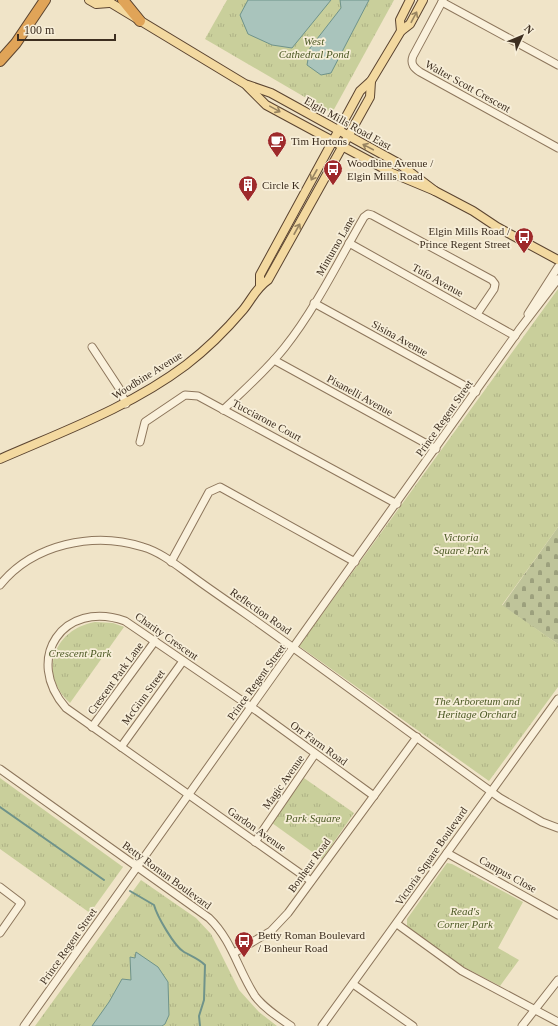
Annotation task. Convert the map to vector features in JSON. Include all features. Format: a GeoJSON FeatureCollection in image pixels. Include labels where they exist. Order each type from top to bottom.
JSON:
{"type":"FeatureCollection","features":[{"type":"Feature","properties":{"kind":"highway"},"geometry":{"type":"LineString","coordinates":[[0,60],[16,43],[45,0]]}},
{"type":"Feature","properties":{"kind":"highway"},"geometry":{"type":"LineString","coordinates":[[124,0],[140,21]]}},
{"type":"Feature","properties":{"kind":"main road","name":"Elgin Mills Road East"},"geometry":{"type":"LineString","coordinates":[[89,0],[96,4],[108,2],[245,84],[271,93],[398,163],[436,191],[558,260]]}},
{"type":"Feature","properties":{"kind":"main road","name":"Woodbine Avenue"},"geometry":{"type":"LineString","coordinates":[[400,31],[400,20],[410,0]]}},
{"type":"Feature","properties":{"kind":"main road","name":"Woodbine Avenue"},"geometry":{"type":"LineString","coordinates":[[260,286],[260,275],[360,91],[371,81],[400,31],[410,24],[423,0]]}},
{"type":"Feature","properties":{"kind":"main road","name":"Woodbine Avenue"},"geometry":{"type":"LineString","coordinates":[[0,459],[126,404],[186,365],[216,339],[244,309],[260,286],[268,280],[370,97],[371,81]]}},
{"type":"Feature","properties":{"kind":"main road","name":"Elgin Mills Road East"},"geometry":{"type":"LineString","coordinates":[[245,84],[266,104],[392,173],[436,191]]}},
{"type":"Feature","properties":{"kind":"street"},"geometry":{"type":"LineString","coordinates":[[443,1],[558,65]]}},
{"type":"Feature","properties":{"kind":"street","name":"Walter Scott Crescent"},"geometry":{"type":"LineString","coordinates":[[443,1],[413,56],[412,61],[414,67],[558,148]]}},
{"type":"Feature","properties":{"kind":"street","name":"Minturno Lane"},"geometry":{"type":"LineString","coordinates":[[223,410],[274,360],[286,346],[314,303],[364,217],[368,214],[492,280],[495,284],[494,289],[477,314]]}},
{"type":"Feature","properties":{"kind":"street","name":"Tufo Avenue"},"geometry":{"type":"LineString","coordinates":[[349,243],[477,314],[517,333]]}},
{"type":"Feature","properties":{"kind":"street","name":"Prince Regent Street"},"geometry":{"type":"LineString","coordinates":[[517,333],[534,302],[558,267]]}},
{"type":"Feature","properties":{"kind":"street","name":"Prince Regent Street"},"geometry":{"type":"LineString","coordinates":[[24,1026],[137,866],[190,795],[250,707],[397,504],[517,333],[558,279]]}},
{"type":"Feature","properties":{"kind":"street","name":"Sisina Avenue"},"geometry":{"type":"LineString","coordinates":[[314,303],[476,392]]}},
{"type":"Feature","properties":{"kind":"street"},"geometry":{"type":"LineString","coordinates":[[92,347],[119,388],[126,404]]}},
{"type":"Feature","properties":{"kind":"street","name":"Pisanelli Avenue"},"geometry":{"type":"LineString","coordinates":[[274,360],[436,449]]}},
{"type":"Feature","properties":{"kind":"street","name":"Tucciarone Court"},"geometry":{"type":"LineString","coordinates":[[140,442],[145,422],[185,395],[198,396],[397,504]]}},
{"type":"Feature","properties":{"kind":"street"},"geometry":{"type":"LineString","coordinates":[[171,562],[210,492],[220,487],[355,562]]}},
{"type":"Feature","properties":{"kind":"street","name":"Reflection Road"},"geometry":{"type":"LineString","coordinates":[[0,585],[7,576],[27,561],[51,549],[80,541],[110,540],[137,545],[171,562],[294,648],[491,791],[528,814],[558,828]]}},
{"type":"Feature","properties":{"kind":"street","name":"Charity Crescent"},"geometry":{"type":"LineString","coordinates":[[190,795],[92,727],[66,708],[57,698],[49,681],[48,663],[51,649],[57,638],[66,627],[78,620],[93,615],[113,616],[125,621],[250,707]]}},
{"type":"Feature","properties":{"kind":"street","name":"Crescent Park Lane"},"geometry":{"type":"LineString","coordinates":[[92,727],[155,641]]}},
{"type":"Feature","properties":{"kind":"street","name":"McGinn Street"},"geometry":{"type":"LineString","coordinates":[[121,746],[183,660]]}},
{"type":"Feature","properties":{"kind":"street","name":"Victoria Square Boulevard"},"geometry":{"type":"LineString","coordinates":[[322,1026],[558,699]]}},
{"type":"Feature","properties":{"kind":"street","name":"Orr Farm Road"},"geometry":{"type":"LineString","coordinates":[[250,707],[374,796]]}},
{"type":"Feature","properties":{"kind":"street","name":"Bonheur Road"},"geometry":{"type":"LineString","coordinates":[[234,953],[271,931],[288,913],[418,737]]}},
{"type":"Feature","properties":{"kind":"street","name":"Magic Avenue"},"geometry":{"type":"LineString","coordinates":[[255,842],[315,754]]}},
{"type":"Feature","properties":{"kind":"street","name":"Betty Roman Boulevard"},"geometry":{"type":"LineString","coordinates":[[0,769],[209,918],[224,935],[256,996],[267,1008],[291,1026]]}},
{"type":"Feature","properties":{"kind":"street","name":"Gardon Avenue"},"geometry":{"type":"LineString","coordinates":[[190,795],[311,881]]}},
{"type":"Feature","properties":{"kind":"street","name":"Campus Close"},"geometry":{"type":"LineString","coordinates":[[448,853],[558,915]]}},
{"type":"Feature","properties":{"kind":"street"},"geometry":{"type":"LineString","coordinates":[[0,888],[21,903],[0,933]]}},
{"type":"Feature","properties":{"kind":"street"},"geometry":{"type":"LineString","coordinates":[[397,924],[462,971],[558,1022]]}},
{"type":"Feature","properties":{"kind":"street"},"geometry":{"type":"LineString","coordinates":[[522,1026],[558,980]]}},
{"type":"Feature","properties":{"kind":"street"},"geometry":{"type":"LineString","coordinates":[[353,984],[413,1026]]}},
{"type":"Feature","properties":{"kind":"green space","name":"West Cathedral Pond"},"geometry":{"type":"Polygon","coordinates":[[[227,0],[394,0],[332,113],[205,39],[227,0]]]}},
{"type":"Feature","properties":{"kind":"green space","name":"Victoria Square Park"},"geometry":{"type":"Polygon","coordinates":[[[558,289],[558,527],[502,605],[558,644],[558,687],[489,781],[299,646],[558,289]]]}},
{"type":"Feature","properties":{"kind":"green space"},"geometry":{"type":"Polygon","coordinates":[[[558,527],[558,644],[502,606],[558,527]]]}},
{"type":"Feature","properties":{"kind":"green space","name":"Crescent Park"},"geometry":{"type":"Polygon","coordinates":[[[95,622],[113,623],[124,627],[70,703],[60,691],[54,679],[53,666],[55,654],[60,643],[69,633],[81,626],[95,622]]]}},
{"type":"Feature","properties":{"kind":"green space"},"geometry":{"type":"Polygon","coordinates":[[[0,778],[123,867],[90,913],[0,849],[0,778]]]}},
{"type":"Feature","properties":{"kind":"green space","name":"Park Square"},"geometry":{"type":"Polygon","coordinates":[[[304,778],[354,813],[322,859],[272,823],[304,778]]]}},
{"type":"Feature","properties":{"kind":"green space","name":"Read's Corner Park"},"geometry":{"type":"Polygon","coordinates":[[[447,863],[452,864],[523,902],[498,948],[519,960],[500,986],[462,966],[407,926],[407,919],[447,863]]]}},
{"type":"Feature","properties":{"kind":"green space"},"geometry":{"type":"Polygon","coordinates":[[[141,880],[196,918],[211,934],[239,990],[259,1012],[277,1026],[35,1026],[141,880]]]}},
{"type":"Feature","properties":{"kind":"water"},"geometry":{"type":"Polygon","coordinates":[[[248,0],[331,0],[292,48],[272,45],[248,34],[240,15],[248,0]]]}},
{"type":"Feature","properties":{"kind":"water"},"geometry":{"type":"Polygon","coordinates":[[[340,0],[369,0],[331,73],[321,75],[307,65],[310,48],[341,8],[340,0]]]}},
{"type":"Feature","properties":{"kind":"water"},"geometry":{"type":"Polygon","coordinates":[[[136,952],[158,967],[168,982],[169,1015],[165,1024],[162,1026],[92,1026],[109,1002],[122,979],[131,980],[130,957],[135,958],[136,952]]]}},
{"type":"Feature","properties":{"kind":"waterway"},"geometry":{"type":"LineString","coordinates":[[0,807],[104,880]]}},
{"type":"Feature","properties":{"kind":"waterway"},"geometry":{"type":"LineString","coordinates":[[130,891],[154,905],[162,923],[180,949],[198,959],[205,965],[204,1000],[199,1016],[200,1026]]}},
{"type":"Feature","properties":{"kind":"place","name":"Tim Hortons"},"geometry":{"type":"Point","coordinates":[277,158]}},
{"type":"Feature","properties":{"kind":"place","name":"Woodbine Avenue / Elgin Mills Road"},"geometry":{"type":"Point","coordinates":[333,186]}},
{"type":"Feature","properties":{"kind":"place","name":"Circle K"},"geometry":{"type":"Point","coordinates":[248,202]}},
{"type":"Feature","properties":{"kind":"place","name":"Elgin Mills Road / Prince Regent Street"},"geometry":{"type":"Point","coordinates":[524,254]}},
{"type":"Feature","properties":{"kind":"place","name":"Betty Roman Boulevard / Bonheur Road"},"geometry":{"type":"Point","coordinates":[244,958]}},
{"type":"Feature","properties":{"kind":"park label","name":"The Arboretum and Heritage Orchard"},"geometry":{"type":"Point","coordinates":[477,707]}}]}
